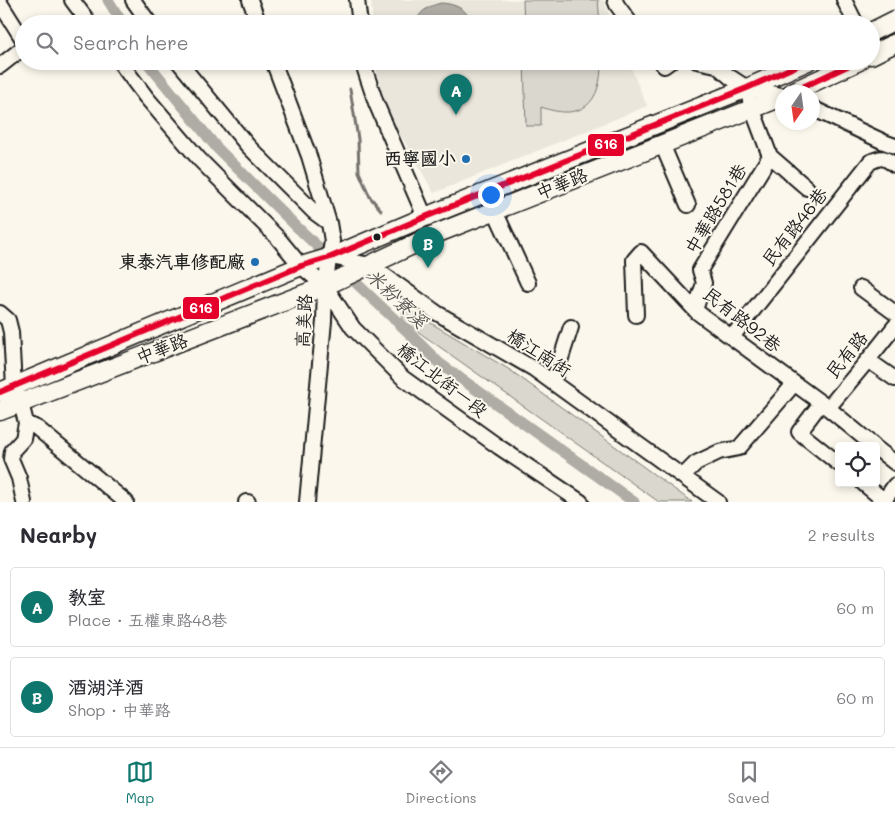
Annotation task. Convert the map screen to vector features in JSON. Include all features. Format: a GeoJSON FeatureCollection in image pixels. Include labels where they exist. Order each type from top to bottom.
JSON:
{"type":"FeatureCollection","features":[{"type":"Feature","properties":{"kind":"main road"},"geometry":{"type":"LineString","coordinates":[[880,28],[895,20]]}},
{"type":"Feature","properties":{"kind":"main road"},"geometry":{"type":"LineString","coordinates":[[880,50],[895,43]]}},
{"type":"Feature","properties":{"kind":"main road","name":"中華路"},"geometry":{"type":"LineString","coordinates":[[0,411],[12,394],[301,266],[332,249],[425,218],[788,70]]}},
{"type":"Feature","properties":{"kind":"main road"},"geometry":{"type":"LineString","coordinates":[[807,85],[839,70]]}},
{"type":"Feature","properties":{"kind":"main road","name":"中華路"},"geometry":{"type":"LineString","coordinates":[[12,394],[325,285],[438,233],[775,99]]}},
{"type":"Feature","properties":{"kind":"street"},"geometry":{"type":"LineString","coordinates":[[72,0],[83,15]]}},
{"type":"Feature","properties":{"kind":"street"},"geometry":{"type":"LineString","coordinates":[[133,0],[144,15]]}},
{"type":"Feature","properties":{"kind":"street"},"geometry":{"type":"LineString","coordinates":[[250,0],[256,15]]}},
{"type":"Feature","properties":{"kind":"street"},"geometry":{"type":"LineString","coordinates":[[358,0],[359,15]]}},
{"type":"Feature","properties":{"kind":"street"},"geometry":{"type":"LineString","coordinates":[[844,0],[852,15]]}},
{"type":"Feature","properties":{"kind":"street"},"geometry":{"type":"LineString","coordinates":[[620,2],[626,15]]}},
{"type":"Feature","properties":{"kind":"street"},"geometry":{"type":"LineString","coordinates":[[0,3],[15,27]]}},
{"type":"Feature","properties":{"kind":"street"},"geometry":{"type":"LineString","coordinates":[[0,66],[15,54]]}},
{"type":"Feature","properties":{"kind":"street","name":"橋江北街一段"},"geometry":{"type":"LineString","coordinates":[[126,70],[146,97],[199,159],[277,237],[301,266],[325,285],[353,328],[403,378],[581,502]]}},
{"type":"Feature","properties":{"kind":"street"},"geometry":{"type":"LineString","coordinates":[[185,70],[248,146],[314,212],[329,223]]}},
{"type":"Feature","properties":{"kind":"street","name":"高美路"},"geometry":{"type":"LineString","coordinates":[[276,70],[309,156],[329,223],[332,249],[325,285],[324,321],[307,502]]}},
{"type":"Feature","properties":{"kind":"street"},"geometry":{"type":"LineString","coordinates":[[365,70],[376,103],[425,218]]}},
{"type":"Feature","properties":{"kind":"street"},"geometry":{"type":"LineString","coordinates":[[721,70],[730,78],[747,88],[775,94]]}},
{"type":"Feature","properties":{"kind":"street","name":"中華路581巷"},"geometry":{"type":"LineString","coordinates":[[747,88],[752,108],[770,156],[807,188]]}},
{"type":"Feature","properties":{"kind":"street"},"geometry":{"type":"LineString","coordinates":[[820,112],[895,146]]}},
{"type":"Feature","properties":{"kind":"street"},"geometry":{"type":"LineString","coordinates":[[662,144],[688,205]]}},
{"type":"Feature","properties":{"kind":"street","name":"中華路581巷"},"geometry":{"type":"LineString","coordinates":[[695,310],[704,283],[700,270],[770,156]]}},
{"type":"Feature","properties":{"kind":"street","name":"民有路46巷"},"geometry":{"type":"LineString","coordinates":[[732,337],[870,162],[878,158],[886,158],[895,165]]}},
{"type":"Feature","properties":{"kind":"street"},"geometry":{"type":"LineString","coordinates":[[495,210],[528,283]]}},
{"type":"Feature","properties":{"kind":"street","name":"橋江南街"},"geometry":{"type":"LineString","coordinates":[[332,249],[370,265],[437,313],[534,369],[718,502]]}},
{"type":"Feature","properties":{"kind":"street","name":"民有路92巷"},"geometry":{"type":"LineString","coordinates":[[636,315],[634,260],[641,252],[695,310],[824,406],[869,442]]}},
{"type":"Feature","properties":{"kind":"street"},"geometry":{"type":"LineString","coordinates":[[860,288],[895,313]]}},
{"type":"Feature","properties":{"kind":"street"},"geometry":{"type":"LineString","coordinates":[[0,313],[8,320],[12,332],[12,394],[26,423],[23,439],[12,450],[11,459],[24,502]]}},
{"type":"Feature","properties":{"kind":"street","name":"民有路"},"geometry":{"type":"LineString","coordinates":[[835,461],[799,432],[868,360],[895,326]]}},
{"type":"Feature","properties":{"kind":"street"},"geometry":{"type":"LineString","coordinates":[[553,383],[571,327]]}},
{"type":"Feature","properties":{"kind":"street"},"geometry":{"type":"LineString","coordinates":[[868,360],[895,379]]}},
{"type":"Feature","properties":{"kind":"street"},"geometry":{"type":"LineString","coordinates":[[682,476],[696,463],[719,452],[739,448],[794,384]]}},
{"type":"Feature","properties":{"kind":"street"},"geometry":{"type":"LineString","coordinates":[[26,423],[37,428],[126,502]]}},
{"type":"Feature","properties":{"kind":"street","name":"民有路92巷"},"geometry":{"type":"LineString","coordinates":[[880,451],[895,463]]}},
{"type":"Feature","properties":{"kind":"street"},"geometry":{"type":"LineString","coordinates":[[868,487],[885,502],[895,485]]}},
{"type":"Feature","properties":{"kind":"shaded area"},"geometry":{"type":"Polygon","coordinates":[[[371,0],[604,0],[609,15],[372,15],[371,0]]]}},
{"type":"Feature","properties":{"kind":"shaded area"},"geometry":{"type":"Polygon","coordinates":[[[523,0],[598,0],[599,15],[524,15],[523,0]]]}},
{"type":"Feature","properties":{"kind":"shaded area"},"geometry":{"type":"Polygon","coordinates":[[[441,3],[451,5],[460,8],[468,15],[420,15],[432,6],[441,3]]]}},
{"type":"Feature","properties":{"kind":"shaded area","name":"西寧國小"},"geometry":{"type":"Polygon","coordinates":[[[377,70],[632,70],[647,106],[434,193],[395,125],[381,91],[377,70]]]}},
{"type":"Feature","properties":{"kind":"shaded area"},"geometry":{"type":"Polygon","coordinates":[[[524,70],[600,70],[598,88],[587,105],[578,110],[568,112],[541,107],[541,126],[526,126],[524,70]]]}},
{"type":"Feature","properties":{"kind":"shaded area"},"geometry":{"type":"Polygon","coordinates":[[[402,306],[510,370],[692,502],[659,502],[403,321],[402,306]]]}},
{"type":"Feature","properties":{"kind":"waterway","name":"米粉寮溪"},"geometry":{"type":"LineString","coordinates":[[108,0],[117,15]]}},
{"type":"Feature","properties":{"kind":"waterway","name":"米粉寮溪"},"geometry":{"type":"LineString","coordinates":[[153,70],[217,148],[439,363],[634,502]]}},
{"type":"Feature","properties":{"kind":"waterway"},"geometry":{"type":"LineString","coordinates":[[350,89],[358,139],[359,172],[370,197],[381,210]]}},
{"type":"Feature","properties":{"kind":"transit line","name":"616"},"geometry":{"type":"LineString","coordinates":[[0,392],[301,266],[331,257],[787,70]]}},
{"type":"Feature","properties":{"kind":"transit line","name":"616"},"geometry":{"type":"LineString","coordinates":[[807,85],[839,70]]}},
{"type":"Feature","properties":{"kind":"place","name":"教室"},"geometry":{"type":"Point","coordinates":[456,115]}},
{"type":"Feature","properties":{"kind":"place","name":"西寧國小"},"geometry":{"type":"Point","coordinates":[466,159]}},
{"type":"Feature","properties":{"kind":"place","name":"東泰汽車修配廠"},"geometry":{"type":"Point","coordinates":[255,262]}},
{"type":"Feature","properties":{"kind":"place","name":"酒湖洋酒"},"geometry":{"type":"Point","coordinates":[428,268]}}]}
